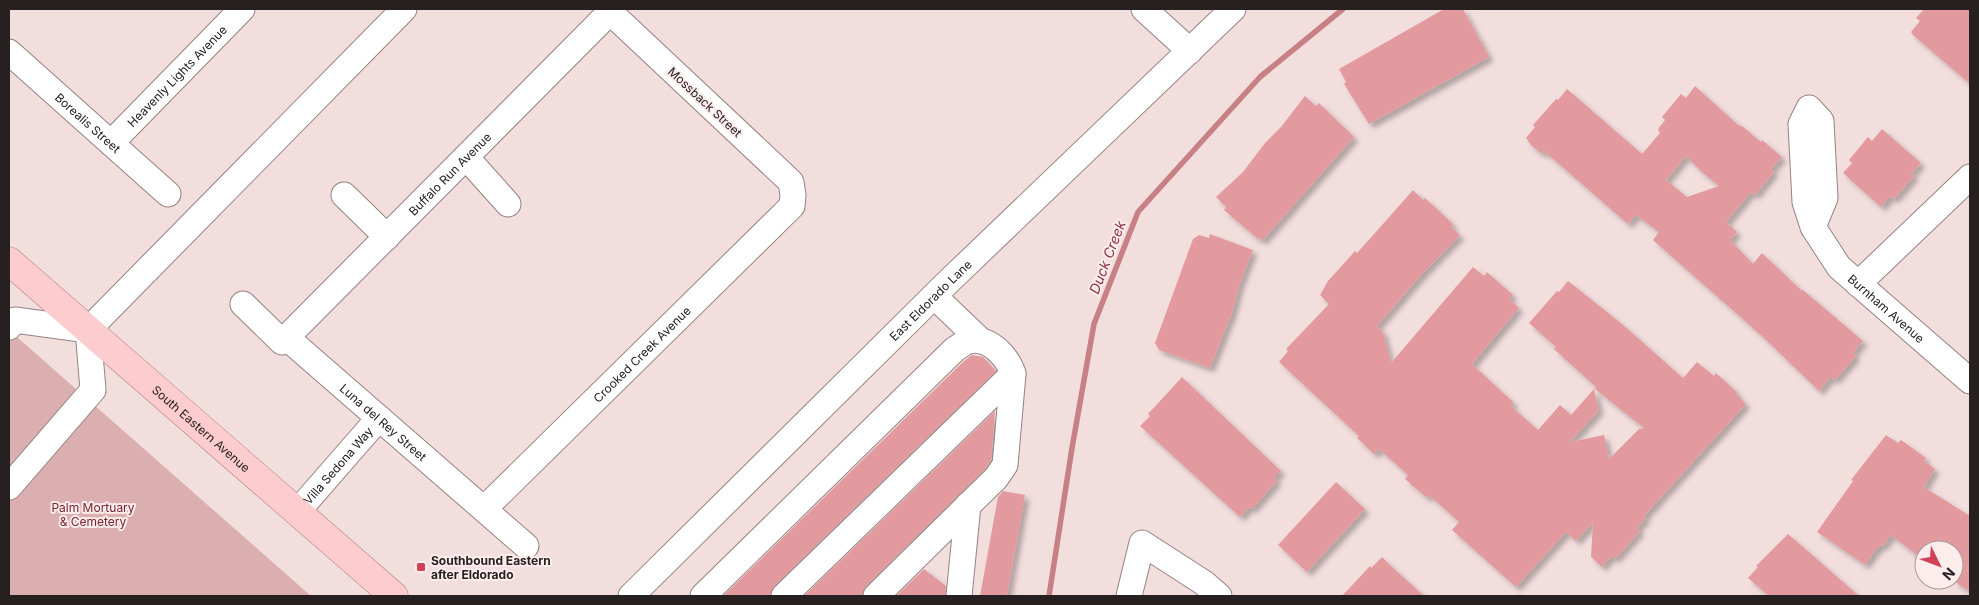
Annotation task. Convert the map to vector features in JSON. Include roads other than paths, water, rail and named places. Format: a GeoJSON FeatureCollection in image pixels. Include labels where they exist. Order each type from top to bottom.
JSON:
{"type":"FeatureCollection","features":[{"type":"Feature","properties":{"kind":"main road","name":"South Eastern Avenue"},"geometry":{"type":"LineString","coordinates":[[9,261],[394,596]]}},
{"type":"Feature","properties":{"kind":"street","name":"Heavenly Lights Avenue"},"geometry":{"type":"LineString","coordinates":[[110,143],[242,9]]}},
{"type":"Feature","properties":{"kind":"street"},"geometry":{"type":"LineString","coordinates":[[9,487],[92,390],[88,330],[404,9]]}},
{"type":"Feature","properties":{"kind":"street"},"geometry":{"type":"LineString","coordinates":[[1144,9],[1190,51]]}},
{"type":"Feature","properties":{"kind":"street","name":"East Eldorado Lane"},"geometry":{"type":"LineString","coordinates":[[631,596],[934,296],[1234,9]]}},
{"type":"Feature","properties":{"kind":"street","name":"Buffalo Run Avenue"},"geometry":{"type":"LineString","coordinates":[[287,338],[612,10]]}},
{"type":"Feature","properties":{"kind":"street","name":"Mossback Street"},"geometry":{"type":"LineString","coordinates":[[612,10],[791,182],[794,195]]}},
{"type":"Feature","properties":{"kind":"street","name":"Borealis Street"},"geometry":{"type":"LineString","coordinates":[[9,52],[168,194]]}},
{"type":"Feature","properties":{"kind":"street"},"geometry":{"type":"LineString","coordinates":[[466,157],[508,204]]}},
{"type":"Feature","properties":{"kind":"street"},"geometry":{"type":"LineString","coordinates":[[1858,284],[1970,177]]}},
{"type":"Feature","properties":{"kind":"street"},"geometry":{"type":"LineString","coordinates":[[344,195],[386,237]]}},
{"type":"Feature","properties":{"kind":"street","name":"Crooked Creek Avenue"},"geometry":{"type":"LineString","coordinates":[[484,509],[792,206],[794,195]]}},
{"type":"Feature","properties":{"kind":"street","name":"Burnham Avenue"},"geometry":{"type":"LineString","coordinates":[[1814,226],[1839,267],[1970,380]]}},
{"type":"Feature","properties":{"kind":"street"},"geometry":{"type":"LineString","coordinates":[[876,596],[996,478],[1005,465],[1013,374],[1010,362],[993,346],[980,340],[934,296]]}},
{"type":"Feature","properties":{"kind":"street","name":"Luna del Rey Street"},"geometry":{"type":"LineString","coordinates":[[243,304],[282,342],[287,338],[526,546]]}},
{"type":"Feature","properties":{"kind":"street"},"geometry":{"type":"LineString","coordinates":[[9,328],[15,320],[88,330]]}},
{"type":"Feature","properties":{"kind":"street"},"geometry":{"type":"LineString","coordinates":[[703,596],[955,349],[968,341],[980,340]]}},
{"type":"Feature","properties":{"kind":"street"},"geometry":{"type":"LineString","coordinates":[[784,596],[1013,374]]}},
{"type":"Feature","properties":{"kind":"street","name":"Villa Sedona Way"},"geometry":{"type":"LineString","coordinates":[[297,512],[379,418]]}},
{"type":"Feature","properties":{"kind":"street"},"geometry":{"type":"LineString","coordinates":[[959,596],[968,505]]}},
{"type":"Feature","properties":{"kind":"street"},"geometry":{"type":"LineString","coordinates":[[1129,596],[1142,543],[1204,583],[1219,596]]}},
{"type":"Feature","properties":{"kind":"waterway","name":"Duck Creek"},"geometry":{"type":"LineString","coordinates":[[1049,596],[1094,324],[1138,212],[1260,77],[1343,9]]}},
{"type":"Feature","properties":{"kind":"place","name":"Southbound Eastern after Eldorado"},"geometry":{"type":"Point","coordinates":[421,567]}},
{"type":"Feature","properties":{"kind":"park label","name":"Palm Mortuary & Cemetery"},"geometry":{"type":"Point","coordinates":[93,514]}}]}
